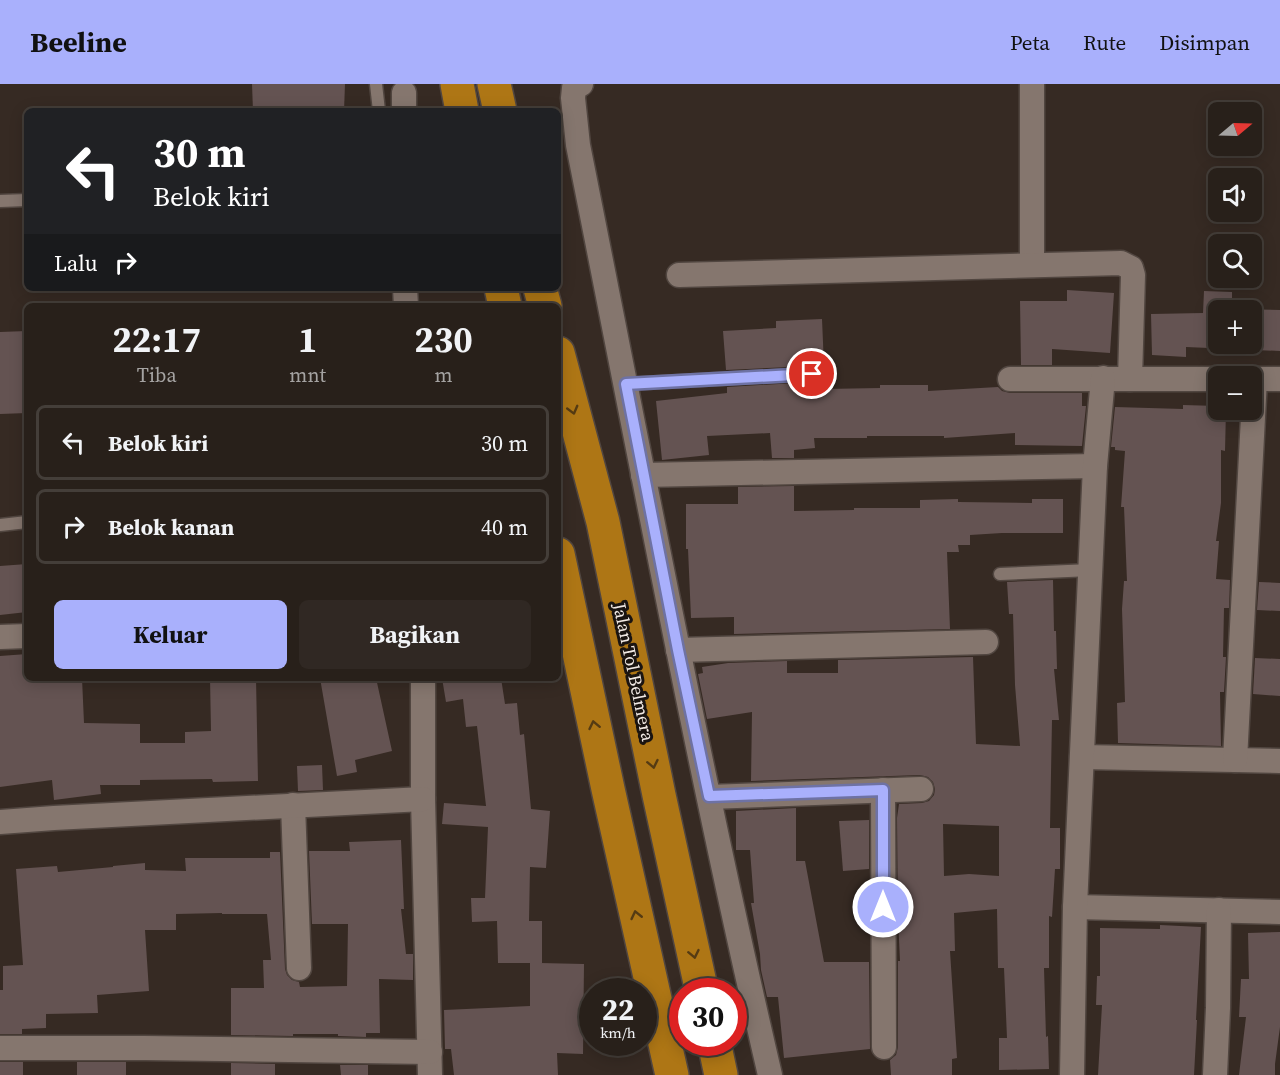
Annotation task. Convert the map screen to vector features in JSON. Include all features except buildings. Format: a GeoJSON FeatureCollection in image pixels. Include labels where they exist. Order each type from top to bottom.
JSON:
{"type":"FeatureCollection","features":[{"type":"Feature","properties":{"kind":"highway"},"geometry":{"type":"LineString","coordinates":[[456,84],[461,108]]}},
{"type":"Feature","properties":{"kind":"highway"},"geometry":{"type":"LineString","coordinates":[[494,84],[499,108]]}},
{"type":"Feature","properties":{"kind":"highway","name":"Jalan Tol Belmera"},"geometry":{"type":"LineString","coordinates":[[561,364],[603,522],[699,978]]}},
{"type":"Feature","properties":{"kind":"highway"},"geometry":{"type":"LineString","coordinates":[[561,568],[672,1075]]}},
{"type":"Feature","properties":{"kind":"highway"},"geometry":{"type":"LineString","coordinates":[[717,1056],[721,1075]]}},
{"type":"Feature","properties":{"kind":"street"},"geometry":{"type":"LineString","coordinates":[[1032,84],[1032,265]]}},
{"type":"Feature","properties":{"kind":"street"},"geometry":{"type":"LineString","coordinates":[[576,85],[573,98],[578,145],[678,650],[770,1075]]}},
{"type":"Feature","properties":{"kind":"street"},"geometry":{"type":"LineString","coordinates":[[678,275],[1121,263],[1131,268],[1133,275],[1130,379]]}},
{"type":"Feature","properties":{"kind":"street"},"geometry":{"type":"LineString","coordinates":[[1072,1075],[1075,907],[1095,466],[1103,378]]}},
{"type":"Feature","properties":{"kind":"street"},"geometry":{"type":"LineString","coordinates":[[1011,379],[1208,379]]}},
{"type":"Feature","properties":{"kind":"street"},"geometry":{"type":"LineString","coordinates":[[1262,379],[1280,379]]}},
{"type":"Feature","properties":{"kind":"street"},"geometry":{"type":"LineString","coordinates":[[1235,760],[1251,420]]}},
{"type":"Feature","properties":{"kind":"street"},"geometry":{"type":"LineString","coordinates":[[643,475],[1095,466]]}},
{"type":"Feature","properties":{"kind":"street"},"geometry":{"type":"LineString","coordinates":[[0,637],[24,636]]}},
{"type":"Feature","properties":{"kind":"street"},"geometry":{"type":"LineString","coordinates":[[678,650],[986,642]]}},
{"type":"Feature","properties":{"kind":"street"},"geometry":{"type":"LineString","coordinates":[[0,1048],[145,1048],[430,1064],[423,799],[423,681]]}},
{"type":"Feature","properties":{"kind":"street"},"geometry":{"type":"LineString","coordinates":[[1082,757],[1280,761]]}},
{"type":"Feature","properties":{"kind":"street"},"geometry":{"type":"LineString","coordinates":[[709,796],[921,789]]}},
{"type":"Feature","properties":{"kind":"street"},"geometry":{"type":"LineString","coordinates":[[883,790],[884,1047]]}},
{"type":"Feature","properties":{"kind":"street"},"geometry":{"type":"LineString","coordinates":[[0,822],[423,799]]}},
{"type":"Feature","properties":{"kind":"street"},"geometry":{"type":"LineString","coordinates":[[293,805],[300,968]]}},
{"type":"Feature","properties":{"kind":"street"},"geometry":{"type":"LineString","coordinates":[[1075,907],[1280,912]]}},
{"type":"Feature","properties":{"kind":"street"},"geometry":{"type":"LineString","coordinates":[[1215,1075],[1219,910]]}},
{"type":"Feature","properties":{"kind":"lane"},"geometry":{"type":"LineString","coordinates":[[376,84],[379,108]]}},
{"type":"Feature","properties":{"kind":"lane"},"geometry":{"type":"LineString","coordinates":[[0,201],[24,200]]}},
{"type":"Feature","properties":{"kind":"lane"},"geometry":{"type":"LineString","coordinates":[[626,384],[812,374]]}},
{"type":"Feature","properties":{"kind":"lane"},"geometry":{"type":"LineString","coordinates":[[0,525],[24,522]]}},
{"type":"Feature","properties":{"kind":"lane"},"geometry":{"type":"LineString","coordinates":[[1000,574],[1091,570]]}},
{"type":"Feature","properties":{"kind":"route"},"geometry":{"type":"LineString","coordinates":[[812,374],[626,384],[709,796],[883,790],[883,907]]}}]}
